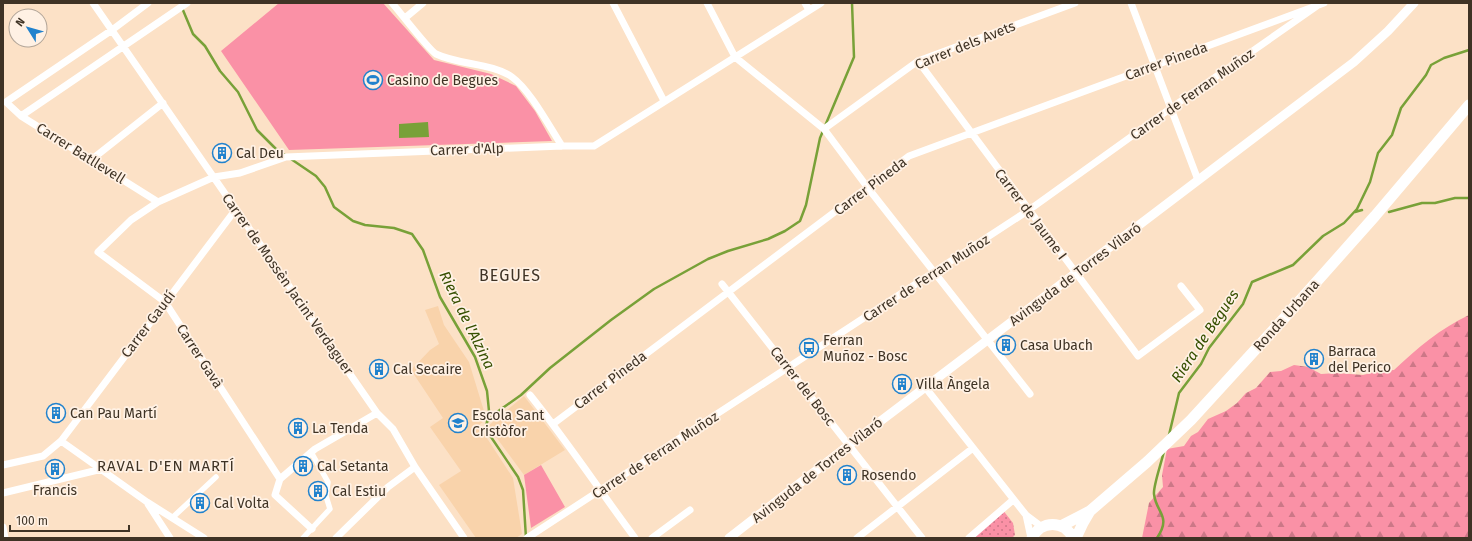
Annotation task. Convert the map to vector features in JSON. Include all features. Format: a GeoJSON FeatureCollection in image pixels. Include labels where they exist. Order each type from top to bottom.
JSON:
{"type":"FeatureCollection","features":[{"type":"Feature","properties":{"kind":"main road","name":"Ronda Urbana"},"geometry":{"type":"LineString","coordinates":[[1042,527],[1051,524],[1061,526],[1090,511],[1147,462],[1191,420],[1375,216],[1469,105]]}},
{"type":"Feature","properties":{"kind":"main road","name":"Ronda Urbana"},"geometry":{"type":"LineString","coordinates":[[1076,538],[1090,511]]}},
{"type":"Feature","properties":{"kind":"main road"},"geometry":{"type":"LineString","coordinates":[[1061,526],[1068,530],[1073,538]]}},
{"type":"Feature","properties":{"kind":"main road"},"geometry":{"type":"LineString","coordinates":[[1032,538],[1042,527]]}},
{"type":"Feature","properties":{"kind":"street","name":"Carrer de Mossèn Jacint Verdaguer"},"geometry":{"type":"LineString","coordinates":[[93,3],[377,412],[393,429],[415,467],[464,538]]}},
{"type":"Feature","properties":{"kind":"street"},"geometry":{"type":"LineString","coordinates":[[112,30],[148,3]]}},
{"type":"Feature","properties":{"kind":"street"},"geometry":{"type":"LineString","coordinates":[[20,116],[124,47],[186,3]]}},
{"type":"Feature","properties":{"kind":"street"},"geometry":{"type":"LineString","coordinates":[[392,3],[434,53],[459,62],[489,67],[511,76],[527,92],[562,146]]}},
{"type":"Feature","properties":{"kind":"street"},"geometry":{"type":"LineString","coordinates":[[405,18],[423,3]]}},
{"type":"Feature","properties":{"kind":"street"},"geometry":{"type":"LineString","coordinates":[[613,3],[664,101]]}},
{"type":"Feature","properties":{"kind":"street"},"geometry":{"type":"LineString","coordinates":[[707,3],[735,57],[822,128],[1030,394]]}},
{"type":"Feature","properties":{"kind":"street"},"geometry":{"type":"LineString","coordinates":[[805,3],[809,10]]}},
{"type":"Feature","properties":{"kind":"street","name":"Carrer d'Alp"},"geometry":{"type":"LineString","coordinates":[[98,252],[131,220],[158,202],[214,177],[240,173],[286,157],[594,146],[821,3]]}},
{"type":"Feature","properties":{"kind":"street","name":"Carrer dels Avets"},"geometry":{"type":"LineString","coordinates":[[822,128],[918,61],[1075,3]]}},
{"type":"Feature","properties":{"kind":"street"},"geometry":{"type":"LineString","coordinates":[[1131,3],[1198,180]]}},
{"type":"Feature","properties":{"kind":"street","name":"Carrer Pineda"},"geometry":{"type":"LineString","coordinates":[[553,424],[909,156],[1324,3]]}},
{"type":"Feature","properties":{"kind":"street","name":"Avinguda de Torres Vilaró"},"geometry":{"type":"LineString","coordinates":[[729,538],[849,445],[1354,62],[1388,31],[1414,3]]}},
{"type":"Feature","properties":{"kind":"street","name":"Carrer de Ferran Muñoz"},"geometry":{"type":"LineString","coordinates":[[530,536],[935,273],[1029,210],[1317,6]]}},
{"type":"Feature","properties":{"kind":"street","name":"Carrer Batllevell"},"geometry":{"type":"LineString","coordinates":[[112,30],[6,102],[20,116],[158,202]]}},
{"type":"Feature","properties":{"kind":"street","name":"Carrer de Jaume I"},"geometry":{"type":"LineString","coordinates":[[918,61],[1138,356],[1200,310],[1181,286]]}},
{"type":"Feature","properties":{"kind":"street"},"geometry":{"type":"LineString","coordinates":[[91,160],[162,103]]}},
{"type":"Feature","properties":{"kind":"street","name":"Carrer Gaudí"},"geometry":{"type":"LineString","coordinates":[[3,465],[43,456],[61,441],[164,302],[236,209]]}},
{"type":"Feature","properties":{"kind":"street","name":"Carrer Gavà"},"geometry":{"type":"LineString","coordinates":[[98,252],[164,302],[280,479]]}},
{"type":"Feature","properties":{"kind":"street","name":"Carrer del Bosc"},"geometry":{"type":"LineString","coordinates":[[722,284],[922,538]]}},
{"type":"Feature","properties":{"kind":"street"},"geometry":{"type":"LineString","coordinates":[[925,388],[1013,500],[1026,515],[1042,527]]}},
{"type":"Feature","properties":{"kind":"street"},"geometry":{"type":"LineString","coordinates":[[530,395],[553,424],[635,538]]}},
{"type":"Feature","properties":{"kind":"street"},"geometry":{"type":"LineString","coordinates":[[312,529],[274,495],[280,479],[311,452],[377,412]]}},
{"type":"Feature","properties":{"kind":"street"},"geometry":{"type":"LineString","coordinates":[[61,441],[147,502],[204,538]]}},
{"type":"Feature","properties":{"kind":"street"},"geometry":{"type":"LineString","coordinates":[[857,538],[973,448]]}},
{"type":"Feature","properties":{"kind":"street"},"geometry":{"type":"LineString","coordinates":[[303,538],[330,509],[326,496],[328,482],[311,452]]}},
{"type":"Feature","properties":{"kind":"street"},"geometry":{"type":"LineString","coordinates":[[336,538],[388,487],[415,467]]}},
{"type":"Feature","properties":{"kind":"street"},"geometry":{"type":"LineString","coordinates":[[3,493],[102,469]]}},
{"type":"Feature","properties":{"kind":"street"},"geometry":{"type":"LineString","coordinates":[[172,518],[216,478]]}},
{"type":"Feature","properties":{"kind":"street"},"geometry":{"type":"LineString","coordinates":[[969,538],[1013,500]]}},
{"type":"Feature","properties":{"kind":"street"},"geometry":{"type":"LineString","coordinates":[[147,502],[170,538]]}},
{"type":"Feature","properties":{"kind":"street"},"geometry":{"type":"LineString","coordinates":[[652,538],[690,510]]}},
{"type":"Feature","properties":{"kind":"street"},"geometry":{"type":"LineString","coordinates":[[1026,515],[1032,538]]}},
{"type":"Feature","properties":{"kind":"street"},"geometry":{"type":"LineString","coordinates":[[3,527],[5,538]]}},
{"type":"Feature","properties":{"kind":"shaded area"},"geometry":{"type":"Polygon","coordinates":[[[428,122],[429,137],[399,138],[399,124],[428,122]]]}},
{"type":"Feature","properties":{"kind":"shaded area","name":"Escola Sant Cristòfor"},"geometry":{"type":"Polygon","coordinates":[[[438,306],[444,325],[469,362],[484,411],[483,422],[480,424],[481,429],[513,478],[522,534],[516,538],[476,538],[439,485],[461,471],[430,427],[443,418],[411,370],[430,350],[439,344],[425,310],[438,306]]]}},
{"type":"Feature","properties":{"kind":"shaded area"},"geometry":{"type":"Polygon","coordinates":[[[524,396],[565,450],[524,475],[488,426],[524,396]]]}},
{"type":"Feature","properties":{"kind":"green space","name":"Casino de Begues"},"geometry":{"type":"Polygon","coordinates":[[[279,3],[383,3],[434,60],[491,74],[516,86],[535,111],[552,141],[289,150],[221,51],[279,3]]]}},
{"type":"Feature","properties":{"kind":"green space"},"geometry":{"type":"Polygon","coordinates":[[[1469,315],[1469,538],[1142,538],[1149,503],[1163,487],[1162,475],[1167,449],[1184,446],[1191,436],[1198,432],[1208,419],[1226,411],[1237,403],[1246,393],[1256,388],[1270,372],[1281,371],[1294,365],[1308,367],[1321,374],[1337,373],[1363,375],[1378,371],[1394,370],[1429,340],[1449,326],[1469,315]]]}},
{"type":"Feature","properties":{"kind":"green space"},"geometry":{"type":"Polygon","coordinates":[[[541,465],[565,507],[531,528],[524,475],[541,465]]]}},
{"type":"Feature","properties":{"kind":"green space"},"geometry":{"type":"Polygon","coordinates":[[[1002,509],[1013,523],[1015,535],[1012,538],[969,538],[1002,509]]]}},
{"type":"Feature","properties":{"kind":"waterway","name":"Riera de l'Alzina"},"geometry":{"type":"LineString","coordinates":[[180,3],[193,34],[205,46],[220,71],[238,92],[257,130],[276,149],[285,155]]}},
{"type":"Feature","properties":{"kind":"waterway"},"geometry":{"type":"LineString","coordinates":[[825,126],[854,57],[852,3]]}},
{"type":"Feature","properties":{"kind":"waterway","name":"Riera de Begues"},"geometry":{"type":"LineString","coordinates":[[1169,435],[1179,393],[1201,364],[1209,348],[1243,304],[1252,282],[1293,265],[1323,236],[1344,223],[1357,209],[1370,182],[1378,153],[1392,135],[1401,108],[1426,75],[1431,65],[1444,58],[1469,50]]}},
{"type":"Feature","properties":{"kind":"waterway"},"geometry":{"type":"LineString","coordinates":[[487,422],[497,412],[521,395],[550,368],[611,320],[654,289],[708,259],[728,251],[768,239],[785,231],[800,221],[806,205],[820,138],[823,131]]}},
{"type":"Feature","properties":{"kind":"waterway","name":"Riera de l'Alzina"},"geometry":{"type":"LineString","coordinates":[[291,159],[316,176],[325,187],[334,207],[353,221],[365,225],[394,228],[412,234],[423,250],[440,297],[475,357],[487,391],[489,411],[486,427],[489,434],[518,477],[523,490],[526,538]]}},
{"type":"Feature","properties":{"kind":"waterway"},"geometry":{"type":"LineString","coordinates":[[1389,212],[1422,203],[1435,203],[1455,198],[1469,198]]}},
{"type":"Feature","properties":{"kind":"waterway","name":"Riera de Begues"},"geometry":{"type":"LineString","coordinates":[[1355,212],[1362,210]]}},
{"type":"Feature","properties":{"kind":"waterway","name":"Riera de Begues"},"geometry":{"type":"LineString","coordinates":[[1157,538],[1163,525],[1163,519],[1155,500],[1154,490],[1164,451]]}},
{"type":"Feature","properties":{"kind":"place","name":"Casino de Begues"},"geometry":{"type":"Point","coordinates":[373,80]}},
{"type":"Feature","properties":{"kind":"place","name":"Cal Deu"},"geometry":{"type":"Point","coordinates":[222,153]}},
{"type":"Feature","properties":{"kind":"place","name":"Casa Ubach"},"geometry":{"type":"Point","coordinates":[1006,345]}},
{"type":"Feature","properties":{"kind":"place","name":"Ferran Muñoz - Bosc"},"geometry":{"type":"Point","coordinates":[809,348]}},
{"type":"Feature","properties":{"kind":"place","name":"Barraca del Perico"},"geometry":{"type":"Point","coordinates":[1314,359]}},
{"type":"Feature","properties":{"kind":"place","name":"Cal Secaire"},"geometry":{"type":"Point","coordinates":[379,369]}},
{"type":"Feature","properties":{"kind":"place","name":"Villa Àngela"},"geometry":{"type":"Point","coordinates":[902,384]}},
{"type":"Feature","properties":{"kind":"place","name":"Can Pau Martí"},"geometry":{"type":"Point","coordinates":[56,413]}},
{"type":"Feature","properties":{"kind":"place","name":"Escola Sant Cristòfor"},"geometry":{"type":"Point","coordinates":[458,423]}},
{"type":"Feature","properties":{"kind":"place","name":"La Tenda"},"geometry":{"type":"Point","coordinates":[298,428]}},
{"type":"Feature","properties":{"kind":"place","name":"Cal Setanta"},"geometry":{"type":"Point","coordinates":[303,466]}},
{"type":"Feature","properties":{"kind":"place","name":"Francis"},"geometry":{"type":"Point","coordinates":[55,469]}},
{"type":"Feature","properties":{"kind":"place","name":"Rosendo"},"geometry":{"type":"Point","coordinates":[847,475]}},
{"type":"Feature","properties":{"kind":"place","name":"Cal Estiu"},"geometry":{"type":"Point","coordinates":[318,491]}},
{"type":"Feature","properties":{"kind":"place","name":"Cal Volta"},"geometry":{"type":"Point","coordinates":[200,503]}},
{"type":"Feature","properties":{"kind":"district","name":"BEGUES"},"geometry":{"type":"Point","coordinates":[510,275]}},
{"type":"Feature","properties":{"kind":"district","name":"RAVAL D'EN MARTÍ"},"geometry":{"type":"Point","coordinates":[166,466]}}]}
